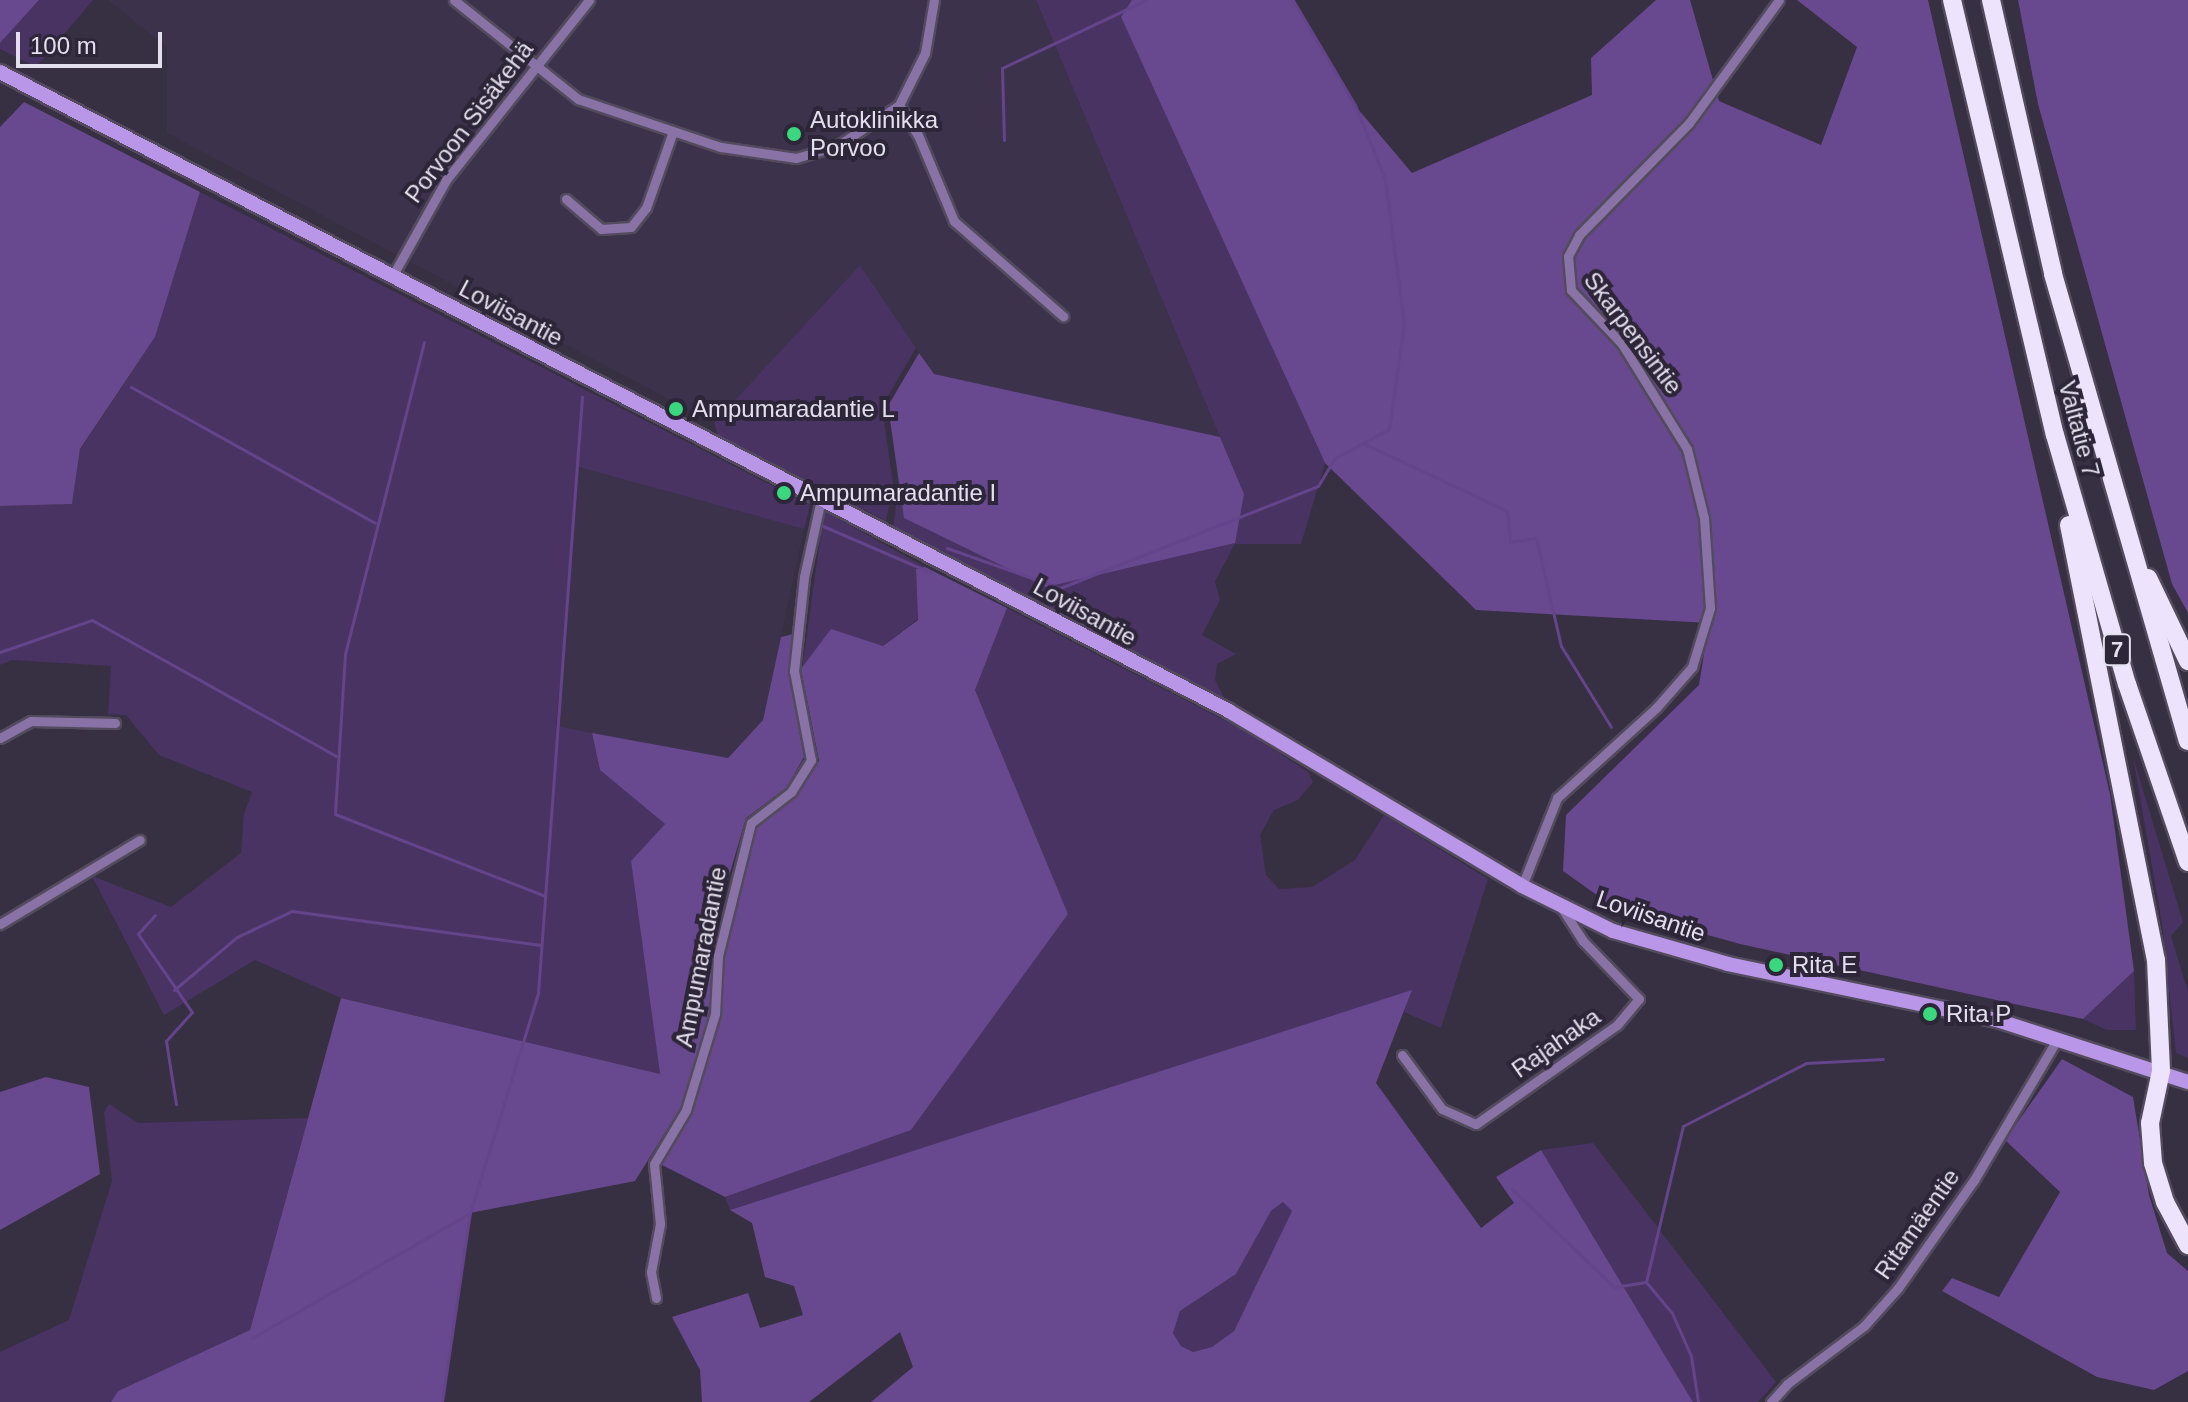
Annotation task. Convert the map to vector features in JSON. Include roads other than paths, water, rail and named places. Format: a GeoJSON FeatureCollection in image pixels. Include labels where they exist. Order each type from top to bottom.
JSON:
{"type":"FeatureCollection","features":[{"type":"Feature","properties":{"kind":"highway","name":"Valtatie 7"},"geometry":{"type":"LineString","coordinates":[[1952,0],[2055,435],[2127,684],[2188,862]]}},
{"type":"Feature","properties":{"kind":"highway","name":"Valtatie 7"},"geometry":{"type":"LineString","coordinates":[[1991,0],[2027,168],[2091,415],[2188,741]]}},
{"type":"Feature","properties":{"kind":"highway"},"geometry":{"type":"LineString","coordinates":[[2091,415],[2138,554],[2188,661]]}},
{"type":"Feature","properties":{"kind":"highway"},"geometry":{"type":"LineString","coordinates":[[2055,435],[2061,496],[2151,927],[2161,1071],[2150,1123],[2153,1163],[2165,1202],[2188,1245]]}},
{"type":"Feature","properties":{"kind":"main road","name":"Loviisantie"},"geometry":{"type":"LineString","coordinates":[[0,72],[1253,725],[1561,907],[1613,931],[1728,964],[1997,1020],[2188,1082]]}},
{"type":"Feature","properties":{"kind":"street"},"geometry":{"type":"LineString","coordinates":[[454,0],[578,99],[672,134],[751,155],[796,158],[837,146],[899,105],[925,53],[934,0]]}},
{"type":"Feature","properties":{"kind":"street","name":"Porvoon Sisäkehä"},"geometry":{"type":"LineString","coordinates":[[393,275],[446,180],[589,0]]}},
{"type":"Feature","properties":{"kind":"street","name":"Skarpensintie"},"geometry":{"type":"LineString","coordinates":[[1522,886],[1557,798],[1656,708],[1692,667],[1710,608],[1704,518],[1687,449],[1622,344],[1571,290],[1568,256],[1579,235],[1689,123],[1779,0]]}},
{"type":"Feature","properties":{"kind":"street"},"geometry":{"type":"LineString","coordinates":[[899,105],[918,135],[947,209],[964,234],[1063,316]]}},
{"type":"Feature","properties":{"kind":"street"},"geometry":{"type":"LineString","coordinates":[[566,199],[601,229],[631,227],[646,208],[672,134]]}},
{"type":"Feature","properties":{"kind":"street","name":"Ampumaradantie"},"geometry":{"type":"LineString","coordinates":[[656,1298],[651,1272],[660,1224],[654,1164],[686,1110],[715,1014],[718,956],[751,823],[791,792],[811,760],[794,671],[804,577],[821,499]]}},
{"type":"Feature","properties":{"kind":"street"},"geometry":{"type":"LineString","coordinates":[[0,738],[31,721],[115,723]]}},
{"type":"Feature","properties":{"kind":"street"},"geometry":{"type":"LineString","coordinates":[[0,924],[140,840]]}},
{"type":"Feature","properties":{"kind":"street","name":"Rajahaka"},"geometry":{"type":"LineString","coordinates":[[1402,1055],[1442,1109],[1476,1124],[1617,1025],[1639,999],[1583,941],[1561,907]]}},
{"type":"Feature","properties":{"kind":"street","name":"Ritamäentie"},"geometry":{"type":"LineString","coordinates":[[1771,1402],[1787,1384],[1864,1326],[1898,1288],[1974,1180],[2058,1038]]}},
{"type":"Feature","properties":{"kind":"waterway"},"geometry":{"type":"LineString","coordinates":[[1004,140],[1002,68],[1146,0]]}},
{"type":"Feature","properties":{"kind":"waterway"},"geometry":{"type":"LineString","coordinates":[[947,548],[1060,588],[1318,486],[1335,458],[1389,429],[1404,324],[1385,179],[1355,105],[1293,0]]}},
{"type":"Feature","properties":{"kind":"waterway"},"geometry":{"type":"LineString","coordinates":[[424,342],[345,654],[335,814],[545,896]]}},
{"type":"Feature","properties":{"kind":"waterway"},"geometry":{"type":"LineString","coordinates":[[131,387],[375,523]]}},
{"type":"Feature","properties":{"kind":"waterway"},"geometry":{"type":"LineString","coordinates":[[442,1402],[470,1213],[538,993],[582,397]]}},
{"type":"Feature","properties":{"kind":"waterway"},"geometry":{"type":"LineString","coordinates":[[1363,443],[1507,511],[1510,542],[1536,538],[1561,646],[1611,727]]}},
{"type":"Feature","properties":{"kind":"waterway"},"geometry":{"type":"LineString","coordinates":[[816,523],[930,572]]}},
{"type":"Feature","properties":{"kind":"waterway"},"geometry":{"type":"LineString","coordinates":[[0,652],[92,620],[336,756]]}},
{"type":"Feature","properties":{"kind":"waterway"},"geometry":{"type":"LineString","coordinates":[[174,990],[237,937],[292,911],[541,945]]}},
{"type":"Feature","properties":{"kind":"waterway"},"geometry":{"type":"LineString","coordinates":[[155,915],[138,934],[192,1012],[166,1041],[176,1104]]}},
{"type":"Feature","properties":{"kind":"waterway"},"geometry":{"type":"LineString","coordinates":[[1646,1282],[1683,1126],[1806,1063],[1883,1059]]}},
{"type":"Feature","properties":{"kind":"waterway"},"geometry":{"type":"LineString","coordinates":[[1512,1189],[1614,1287],[1646,1282],[1672,1313],[1691,1356],[1698,1402]]}},
{"type":"Feature","properties":{"kind":"waterway"},"geometry":{"type":"LineString","coordinates":[[252,1338],[470,1213]]}},
{"type":"Feature","properties":{"kind":"place","name":"Autoklinikka Porvoo"},"geometry":{"type":"Point","coordinates":[794,134]}},
{"type":"Feature","properties":{"kind":"place","name":"Ampumaradantie L"},"geometry":{"type":"Point","coordinates":[676,409]}},
{"type":"Feature","properties":{"kind":"place","name":"Ampumaradantie I"},"geometry":{"type":"Point","coordinates":[784,493]}},
{"type":"Feature","properties":{"kind":"place","name":"Rita E"},"geometry":{"type":"Point","coordinates":[1776,965]}},
{"type":"Feature","properties":{"kind":"place","name":"Rita P"},"geometry":{"type":"Point","coordinates":[1930,1014]}}]}
